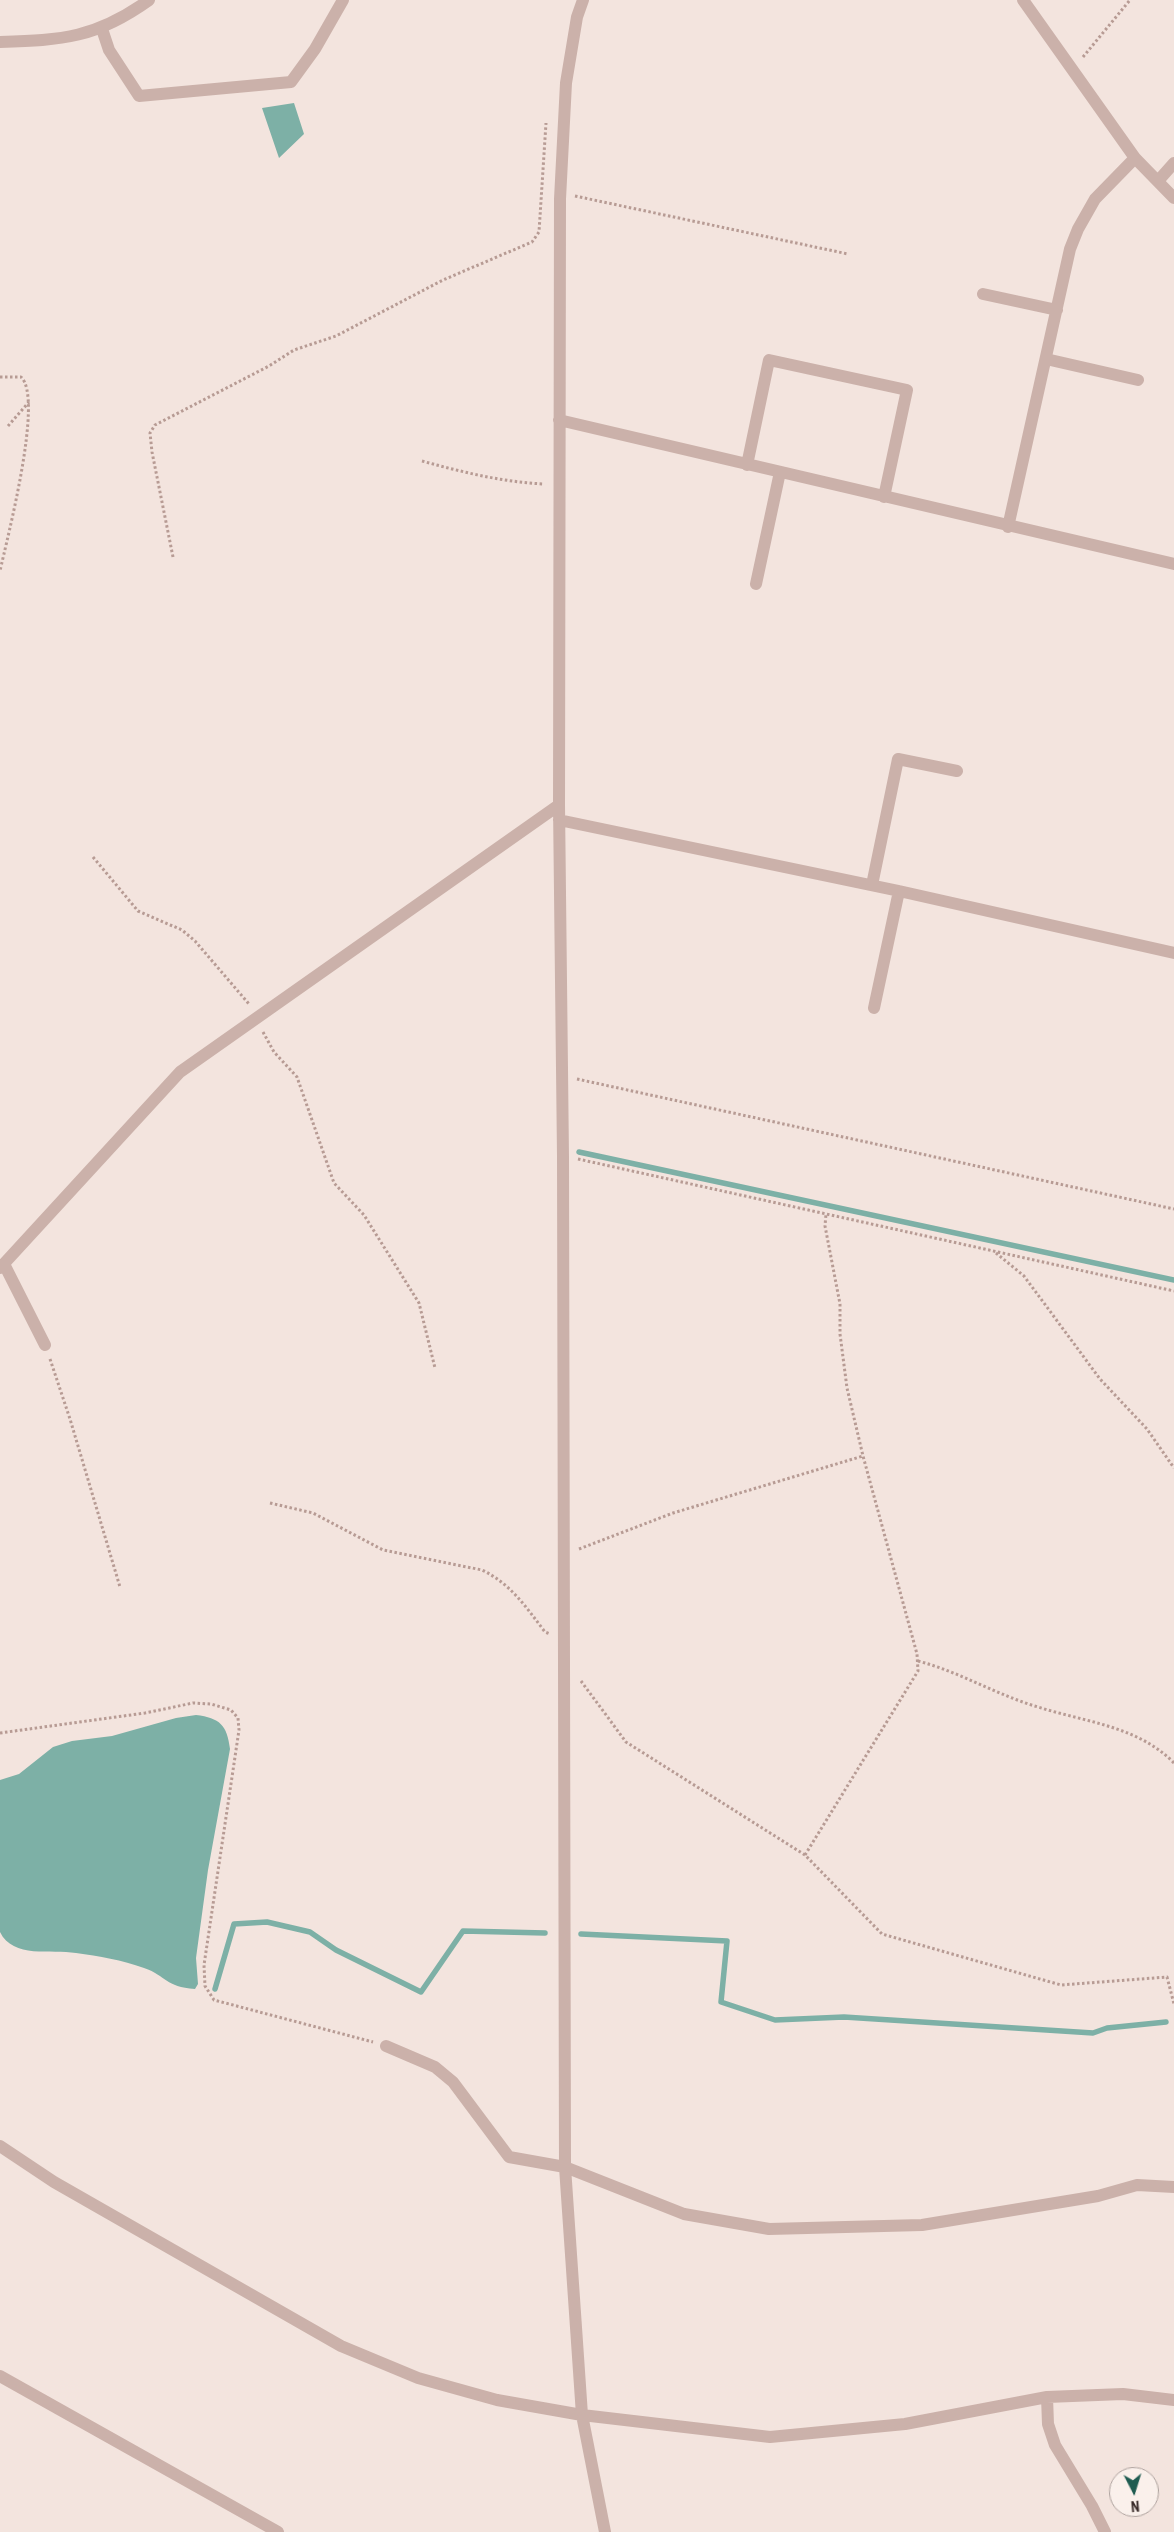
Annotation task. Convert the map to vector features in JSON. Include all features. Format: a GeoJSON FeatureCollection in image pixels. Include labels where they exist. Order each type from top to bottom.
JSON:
{"type":"FeatureCollection","features":[{"type":"Feature","properties":{"kind":"street"},"geometry":{"type":"LineString","coordinates":[[0,42],[57,40],[102,29],[149,0]]}},
{"type":"Feature","properties":{"kind":"street"},"geometry":{"type":"LineString","coordinates":[[102,29],[109,50],[138,96],[291,82],[315,49],[342,0]]}},
{"type":"Feature","properties":{"kind":"street"},"geometry":{"type":"LineString","coordinates":[[583,0],[577,17],[566,83],[560,193],[558,805],[563,1156],[565,2168],[582,2415],[605,2532]]}},
{"type":"Feature","properties":{"kind":"street"},"geometry":{"type":"LineString","coordinates":[[1023,0],[1135,158],[1174,198]]}},
{"type":"Feature","properties":{"kind":"street"},"geometry":{"type":"LineString","coordinates":[[1008,527],[1070,249],[1078,229],[1095,200],[1135,158]]}},
{"type":"Feature","properties":{"kind":"street"},"geometry":{"type":"LineString","coordinates":[[1158,182],[1174,163]]}},
{"type":"Feature","properties":{"kind":"street"},"geometry":{"type":"LineString","coordinates":[[983,294],[1057,310]]}},
{"type":"Feature","properties":{"kind":"street"},"geometry":{"type":"LineString","coordinates":[[1046,359],[1138,380]]}},
{"type":"Feature","properties":{"kind":"street"},"geometry":{"type":"LineString","coordinates":[[747,465],[769,360],[907,390],[884,497]]}},
{"type":"Feature","properties":{"kind":"street"},"geometry":{"type":"LineString","coordinates":[[559,420],[1008,527],[1174,564]]}},
{"type":"Feature","properties":{"kind":"street"},"geometry":{"type":"LineString","coordinates":[[756,584],[780,472]]}},
{"type":"Feature","properties":{"kind":"street"},"geometry":{"type":"LineString","coordinates":[[872,886],[898,759],[957,771]]}},
{"type":"Feature","properties":{"kind":"street"},"geometry":{"type":"LineString","coordinates":[[45,1345],[2,1266],[180,1072],[258,1019],[558,805]]}},
{"type":"Feature","properties":{"kind":"street"},"geometry":{"type":"LineString","coordinates":[[559,820],[899,891],[1174,953]]}},
{"type":"Feature","properties":{"kind":"street"},"geometry":{"type":"LineString","coordinates":[[874,1008],[899,891]]}},
{"type":"Feature","properties":{"kind":"street"},"geometry":{"type":"LineString","coordinates":[[386,2046],[435,2067],[453,2082],[509,2157],[565,2168],[684,2214],[770,2228],[922,2225],[1098,2196],[1137,2184],[1174,2187]]}},
{"type":"Feature","properties":{"kind":"street"},"geometry":{"type":"LineString","coordinates":[[0,2146],[54,2182],[243,2292],[342,2346],[418,2378],[497,2400],[582,2415],[770,2438],[906,2424],[1047,2397],[1123,2394],[1174,2400]]}},
{"type":"Feature","properties":{"kind":"street"},"geometry":{"type":"LineString","coordinates":[[0,2376],[278,2532]]}},
{"type":"Feature","properties":{"kind":"street"},"geometry":{"type":"LineString","coordinates":[[1047,2397],[1048,2424],[1056,2445],[1092,2506],[1104,2532]]}},
{"type":"Feature","properties":{"kind":"path"},"geometry":{"type":"LineString","coordinates":[[1072,71],[1130,0]]}},
{"type":"Feature","properties":{"kind":"path"},"geometry":{"type":"LineString","coordinates":[[173,557],[152,452],[150,433],[155,425],[269,366],[294,350],[336,336],[443,280],[532,242],[539,232],[543,147],[547,117]]}},
{"type":"Feature","properties":{"kind":"path"},"geometry":{"type":"LineString","coordinates":[[560,193],[848,254]]}},
{"type":"Feature","properties":{"kind":"path"},"geometry":{"type":"LineString","coordinates":[[0,377],[21,377],[25,380],[29,402],[26,446],[0,571]]}},
{"type":"Feature","properties":{"kind":"path"},"geometry":{"type":"LineString","coordinates":[[8,426],[29,402]]}},
{"type":"Feature","properties":{"kind":"path"},"geometry":{"type":"LineString","coordinates":[[422,461],[484,477],[520,483],[559,484]]}},
{"type":"Feature","properties":{"kind":"path"},"geometry":{"type":"LineString","coordinates":[[93,857],[138,911],[182,930],[195,941],[258,1019],[274,1052],[297,1077],[334,1184],[364,1215],[419,1303],[436,1368]]}},
{"type":"Feature","properties":{"kind":"path"},"geometry":{"type":"LineString","coordinates":[[562,1076],[1174,1209]]}},
{"type":"Feature","properties":{"kind":"path"},"geometry":{"type":"LineString","coordinates":[[563,1156],[1174,1291]]}},
{"type":"Feature","properties":{"kind":"path"},"geometry":{"type":"LineString","coordinates":[[805,1855],[918,1671],[918,1661],[863,1456],[842,1358],[840,1304],[825,1226],[826,1214]]}},
{"type":"Feature","properties":{"kind":"path"},"geometry":{"type":"LineString","coordinates":[[995,1252],[1024,1276],[1100,1379],[1148,1429],[1174,1468]]}},
{"type":"Feature","properties":{"kind":"path"},"geometry":{"type":"LineString","coordinates":[[45,1345],[70,1419],[120,1587]]}},
{"type":"Feature","properties":{"kind":"path"},"geometry":{"type":"LineString","coordinates":[[563,1553],[584,1548],[673,1513],[863,1456]]}},
{"type":"Feature","properties":{"kind":"path"},"geometry":{"type":"LineString","coordinates":[[270,1503],[314,1513],[383,1550],[482,1570],[497,1577],[512,1590],[545,1632],[563,1642]]}},
{"type":"Feature","properties":{"kind":"path"},"geometry":{"type":"LineString","coordinates":[[918,1661],[940,1667],[1037,1707],[1113,1726],[1141,1739],[1174,1763]]}},
{"type":"Feature","properties":{"kind":"path"},"geometry":{"type":"LineString","coordinates":[[563,1663],[586,1686],[626,1742],[805,1855],[882,1934],[1061,1985],[1167,1977],[1174,2004]]}},
{"type":"Feature","properties":{"kind":"path"},"geometry":{"type":"LineString","coordinates":[[0,1733],[145,1713],[193,1702],[211,1704],[230,1710],[238,1718],[239,1730],[204,1965],[205,1986],[214,2000],[386,2046]]}},
{"type":"Feature","properties":{"kind":"water"},"geometry":{"type":"Polygon","coordinates":[[[294,103],[304,134],[279,158],[262,108],[294,103]]]}},
{"type":"Feature","properties":{"kind":"water"},"geometry":{"type":"Polygon","coordinates":[[[196,1715],[211,1718],[221,1724],[227,1734],[230,1749],[208,1870],[196,1958],[198,1984],[195,1989],[172,1984],[152,1971],[136,1965],[76,1953],[23,1949],[14,1946],[6,1940],[0,1932],[0,1780],[19,1774],[53,1747],[72,1741],[112,1736],[176,1718],[196,1715]]]}},
{"type":"Feature","properties":{"kind":"waterway"},"geometry":{"type":"LineString","coordinates":[[579,1152],[1174,1280]]}},
{"type":"Feature","properties":{"kind":"waterway"},"geometry":{"type":"LineString","coordinates":[[215,1989],[234,1924],[267,1922],[310,1932],[336,1950],[421,1992],[463,1931],[545,1933]]}},
{"type":"Feature","properties":{"kind":"waterway"},"geometry":{"type":"LineString","coordinates":[[581,1934],[727,1941],[721,2002],[775,2020],[844,2017],[1093,2033],[1107,2028],[1166,2022]]}}]}
